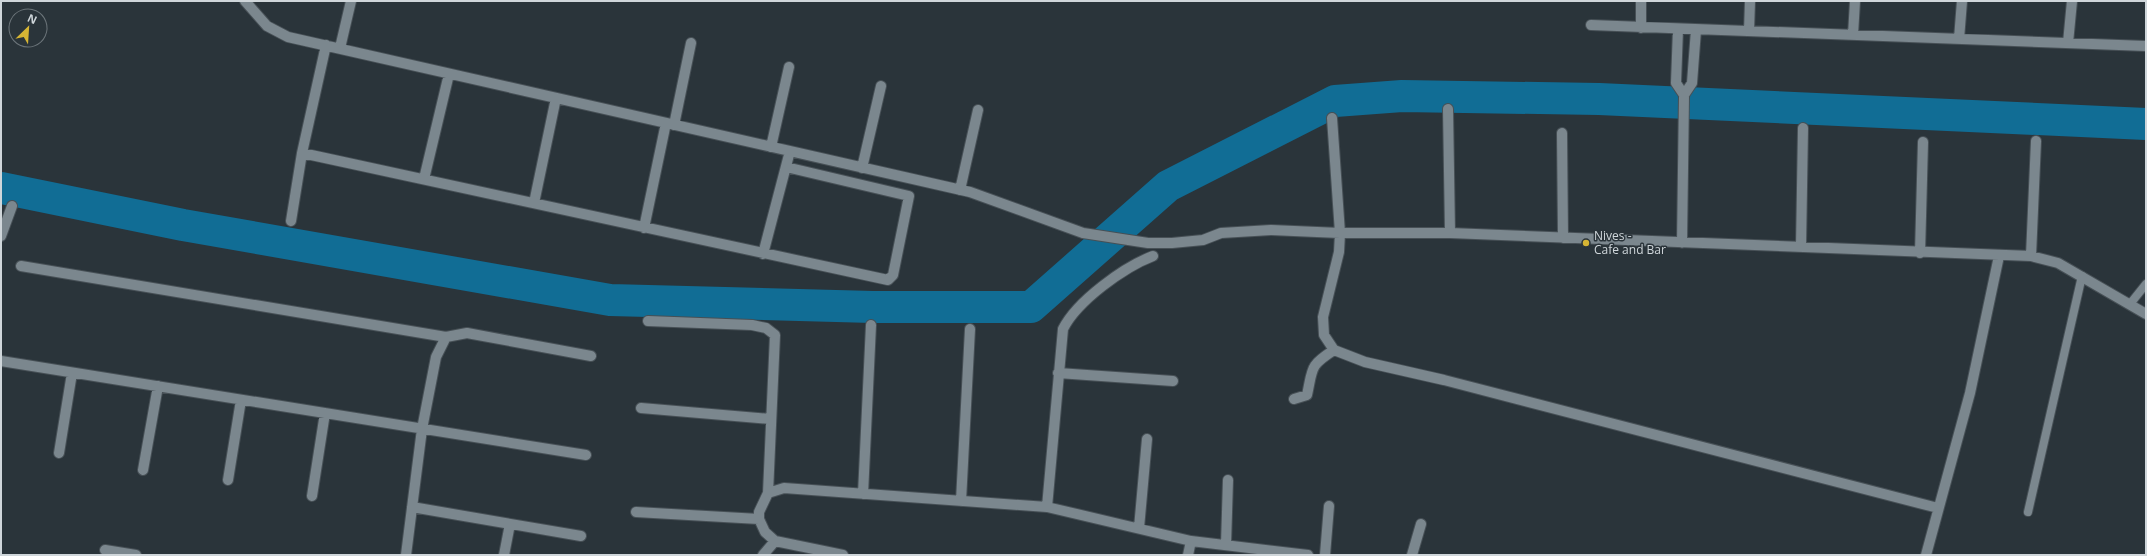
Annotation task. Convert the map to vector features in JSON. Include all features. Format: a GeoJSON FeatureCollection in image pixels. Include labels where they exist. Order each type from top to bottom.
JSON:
{"type":"FeatureCollection","features":[{"type":"Feature","properties":{"kind":"street"},"geometry":{"type":"LineString","coordinates":[[246,1],[267,26],[288,37],[960,190],[1083,233],[1148,243],[1172,243],[1203,240],[1221,232],[1271,230],[1340,233],[1450,233],[1920,253],[2031,256],[2058,263],[2146,314]]}},
{"type":"Feature","properties":{"kind":"street"},"geometry":{"type":"LineString","coordinates":[[340,48],[351,1]]}},
{"type":"Feature","properties":{"kind":"street"},"geometry":{"type":"LineString","coordinates":[[1641,1],[1641,28]]}},
{"type":"Feature","properties":{"kind":"street"},"geometry":{"type":"LineString","coordinates":[[1749,31],[1750,1]]}},
{"type":"Feature","properties":{"kind":"street"},"geometry":{"type":"LineString","coordinates":[[1853,35],[1855,1]]}},
{"type":"Feature","properties":{"kind":"street"},"geometry":{"type":"LineString","coordinates":[[1959,39],[1962,1]]}},
{"type":"Feature","properties":{"kind":"street"},"geometry":{"type":"LineString","coordinates":[[2068,43],[2072,1]]}},
{"type":"Feature","properties":{"kind":"street"},"geometry":{"type":"LineString","coordinates":[[1591,26],[2146,46]]}},
{"type":"Feature","properties":{"kind":"street"},"geometry":{"type":"LineString","coordinates":[[1678,29],[1676,83],[1684,95],[1682,243]]}},
{"type":"Feature","properties":{"kind":"street"},"geometry":{"type":"LineString","coordinates":[[1684,95],[1692,83],[1696,30]]}},
{"type":"Feature","properties":{"kind":"street"},"geometry":{"type":"LineString","coordinates":[[644,228],[691,43]]}},
{"type":"Feature","properties":{"kind":"street"},"geometry":{"type":"LineString","coordinates":[[291,222],[302,153],[326,45]]}},
{"type":"Feature","properties":{"kind":"street"},"geometry":{"type":"LineString","coordinates":[[771,147],[789,67]]}},
{"type":"Feature","properties":{"kind":"street"},"geometry":{"type":"LineString","coordinates":[[424,179],[449,74]]}},
{"type":"Feature","properties":{"kind":"street"},"geometry":{"type":"LineString","coordinates":[[862,168],[881,86]]}},
{"type":"Feature","properties":{"kind":"street"},"geometry":{"type":"LineString","coordinates":[[534,203],[556,98]]}},
{"type":"Feature","properties":{"kind":"street"},"geometry":{"type":"LineString","coordinates":[[1448,109],[1450,233]]}},
{"type":"Feature","properties":{"kind":"street"},"geometry":{"type":"LineString","coordinates":[[960,190],[978,110]]}},
{"type":"Feature","properties":{"kind":"street"},"geometry":{"type":"LineString","coordinates":[[1332,118],[1340,233],[1339,252],[1323,317],[1324,335],[1334,350],[1365,362],[1444,380],[1938,508]]}},
{"type":"Feature","properties":{"kind":"street"},"geometry":{"type":"LineString","coordinates":[[1800,247],[1803,128]]}},
{"type":"Feature","properties":{"kind":"street"},"geometry":{"type":"LineString","coordinates":[[1562,133],[1563,238]]}},
{"type":"Feature","properties":{"kind":"street"},"geometry":{"type":"LineString","coordinates":[[2031,256],[2036,141]]}},
{"type":"Feature","properties":{"kind":"street"},"geometry":{"type":"LineString","coordinates":[[1920,253],[1923,142]]}},
{"type":"Feature","properties":{"kind":"street"},"geometry":{"type":"LineString","coordinates":[[763,254],[790,151]]}},
{"type":"Feature","properties":{"kind":"street"},"geometry":{"type":"LineString","coordinates":[[302,153],[888,280],[893,275],[909,196],[786,167]]}},
{"type":"Feature","properties":{"kind":"street"},"geometry":{"type":"LineString","coordinates":[[1,236],[12,206]]}},
{"type":"Feature","properties":{"kind":"street"},"geometry":{"type":"LineString","coordinates":[[1047,507],[1063,329],[1069,317],[1106,285],[1139,261],[1153,256]]}},
{"type":"Feature","properties":{"kind":"street"},"geometry":{"type":"LineString","coordinates":[[1926,555],[1970,394],[1999,256]]}},
{"type":"Feature","properties":{"kind":"street"},"geometry":{"type":"LineString","coordinates":[[21,266],[446,337],[467,333],[591,356]]}},
{"type":"Feature","properties":{"kind":"street"},"geometry":{"type":"LineString","coordinates":[[648,321],[752,325],[766,328],[775,335],[768,493],[760,512],[760,519],[765,532],[775,541],[843,555]]}},
{"type":"Feature","properties":{"kind":"street"},"geometry":{"type":"LineString","coordinates":[[862,494],[871,325]]}},
{"type":"Feature","properties":{"kind":"street"},"geometry":{"type":"LineString","coordinates":[[962,501],[970,329]]}},
{"type":"Feature","properties":{"kind":"street"},"geometry":{"type":"LineString","coordinates":[[406,555],[422,429],[436,356],[446,337]]}},
{"type":"Feature","properties":{"kind":"street"},"geometry":{"type":"LineString","coordinates":[[1294,399],[1307,396],[1309,376],[1313,367],[1318,360],[1334,350]]}},
{"type":"Feature","properties":{"kind":"street"},"geometry":{"type":"LineString","coordinates":[[1,361],[586,454]]}},
{"type":"Feature","properties":{"kind":"street"},"geometry":{"type":"LineString","coordinates":[[60,453],[72,372]]}},
{"type":"Feature","properties":{"kind":"street"},"geometry":{"type":"LineString","coordinates":[[1058,373],[1173,381]]}},
{"type":"Feature","properties":{"kind":"street"},"geometry":{"type":"LineString","coordinates":[[143,470],[158,386]]}},
{"type":"Feature","properties":{"kind":"street"},"geometry":{"type":"LineString","coordinates":[[228,480],[241,400]]}},
{"type":"Feature","properties":{"kind":"street"},"geometry":{"type":"LineString","coordinates":[[641,408],[771,419]]}},
{"type":"Feature","properties":{"kind":"street"},"geometry":{"type":"LineString","coordinates":[[312,496],[325,413]]}},
{"type":"Feature","properties":{"kind":"street"},"geometry":{"type":"LineString","coordinates":[[1138,528],[1147,440]]}},
{"type":"Feature","properties":{"kind":"street"},"geometry":{"type":"LineString","coordinates":[[1226,545],[1228,480]]}},
{"type":"Feature","properties":{"kind":"street"},"geometry":{"type":"LineString","coordinates":[[768,493],[784,488],[1047,507],[1191,541],[1308,555]]}},
{"type":"Feature","properties":{"kind":"street"},"geometry":{"type":"LineString","coordinates":[[1325,555],[1329,506]]}},
{"type":"Feature","properties":{"kind":"street"},"geometry":{"type":"LineString","coordinates":[[412,508],[581,536]]}},
{"type":"Feature","properties":{"kind":"street"},"geometry":{"type":"LineString","coordinates":[[636,512],[760,519]]}},
{"type":"Feature","properties":{"kind":"street"},"geometry":{"type":"LineString","coordinates":[[504,555],[510,524]]}},
{"type":"Feature","properties":{"kind":"street"},"geometry":{"type":"LineString","coordinates":[[1412,555],[1421,524]]}},
{"type":"Feature","properties":{"kind":"street"},"geometry":{"type":"LineString","coordinates":[[762,555],[775,541]]}},
{"type":"Feature","properties":{"kind":"street"},"geometry":{"type":"LineString","coordinates":[[1188,555],[1191,541]]}},
{"type":"Feature","properties":{"kind":"street"},"geometry":{"type":"LineString","coordinates":[[105,550],[136,555]]}},
{"type":"Feature","properties":{"kind":"lane"},"geometry":{"type":"LineString","coordinates":[[2028,512],[2082,276]]}},
{"type":"Feature","properties":{"kind":"lane"},"geometry":{"type":"LineString","coordinates":[[2130,304],[2146,284]]}},
{"type":"Feature","properties":{"kind":"waterway"},"geometry":{"type":"LineString","coordinates":[[1,188],[183,225],[610,300],[873,307],[1031,307],[1168,186],[1335,101],[1402,96],[1599,99],[2146,124]]}},
{"type":"Feature","properties":{"kind":"waterway"},"geometry":{"type":"LineString","coordinates":[[1,194],[3,189]]}},
{"type":"Feature","properties":{"kind":"place","name":"Nives - Cafe and Bar"},"geometry":{"type":"Point","coordinates":[1586,243]}}]}
